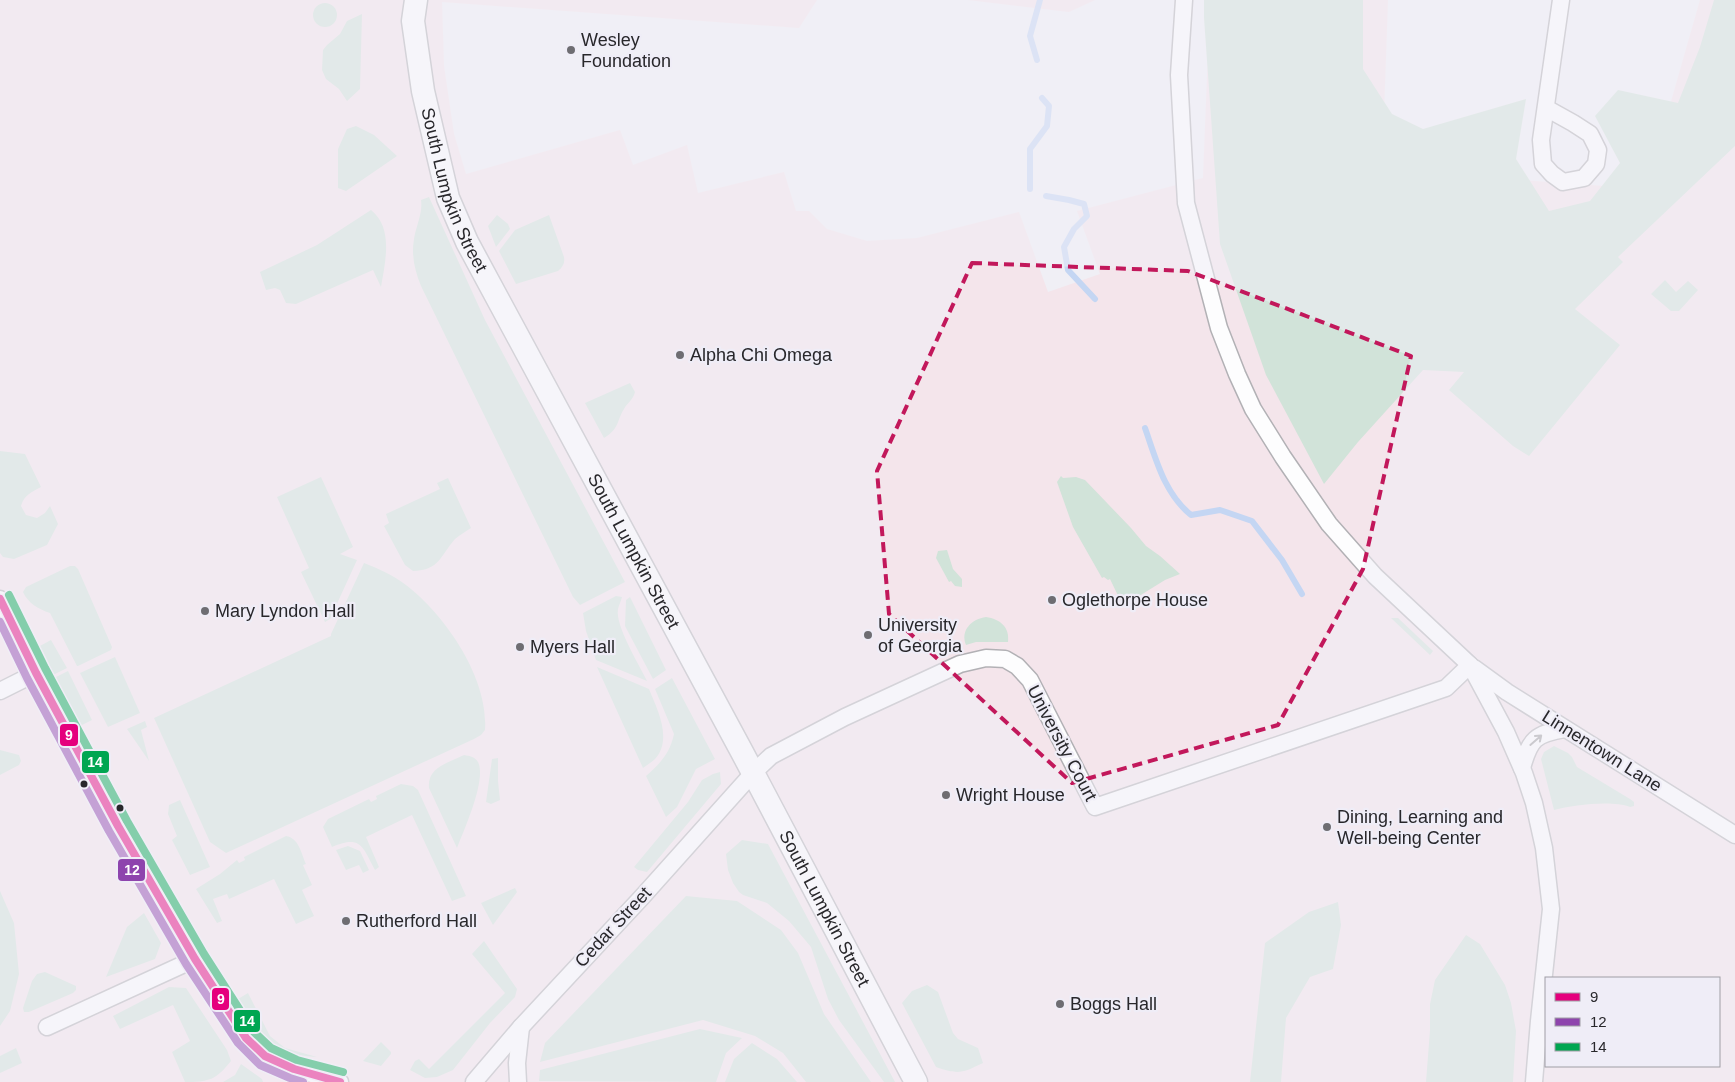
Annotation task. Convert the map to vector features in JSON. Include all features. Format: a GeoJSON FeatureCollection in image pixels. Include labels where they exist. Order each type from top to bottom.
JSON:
{"type":"FeatureCollection","features":[{"type":"Feature","properties":{"kind":"main road","name":"South Lumpkin Street"},"geometry":{"type":"LineString","coordinates":[[416,0],[413,21],[423,91],[448,198],[467,242],[916,1082]]}},
{"type":"Feature","properties":{"kind":"street"},"geometry":{"type":"LineString","coordinates":[[1184,0],[1179,75],[1186,203],[1219,328],[1237,374],[1253,409],[1329,524],[1374,576],[1470,665],[1506,732],[1522,768],[1534,803],[1544,848],[1551,909],[1538,1021],[1534,1082]]}},
{"type":"Feature","properties":{"kind":"street"},"geometry":{"type":"LineString","coordinates":[[1546,108],[1590,134],[1598,150],[1596,164],[1584,178],[1563,182],[1543,164],[1541,140],[1561,0]]}},
{"type":"Feature","properties":{"kind":"street"},"geometry":{"type":"LineString","coordinates":[[0,599],[36,673],[118,826],[195,958],[246,1038],[265,1056],[294,1069],[340,1082]]}},
{"type":"Feature","properties":{"kind":"street","name":"University Court"},"geometry":{"type":"LineString","coordinates":[[752,773],[771,756],[845,717],[956,665],[986,658],[1005,659],[1017,666],[1030,680],[1095,807],[1446,688],[1470,665]]}},
{"type":"Feature","properties":{"kind":"street","name":"Linnentown Lane"},"geometry":{"type":"LineString","coordinates":[[1470,665],[1507,692],[1735,835]]}},
{"type":"Feature","properties":{"kind":"street"},"geometry":{"type":"LineString","coordinates":[[0,691],[36,673]]}},
{"type":"Feature","properties":{"kind":"street"},"geometry":{"type":"LineString","coordinates":[[1522,768],[1527,749],[1535,740],[1546,732],[1565,729]]}},
{"type":"Feature","properties":{"kind":"street","name":"Cedar Street"},"geometry":{"type":"LineString","coordinates":[[474,1082],[521,1026],[662,875],[752,773]]}},
{"type":"Feature","properties":{"kind":"street"},"geometry":{"type":"LineString","coordinates":[[47,1027],[195,958]]}},
{"type":"Feature","properties":{"kind":"street"},"geometry":{"type":"LineString","coordinates":[[518,1082],[517,1063],[521,1026]]}},
{"type":"Feature","properties":{"kind":"highlighted area"},"geometry":{"type":"Polygon","coordinates":[[[972,263],[1188,271],[1411,356],[1363,569],[1278,725],[1072,783],[889,614],[877,471],[972,263]]]}},
{"type":"Feature","properties":{"kind":"shaded area","name":"University of Georgia"},"geometry":{"type":"Polygon","coordinates":[[[0,0],[817,0],[799,28],[442,2],[444,66],[454,134],[466,174],[620,130],[633,165],[687,145],[698,193],[784,172],[796,211],[809,211],[827,229],[867,241],[917,238],[1019,212],[1048,292],[1100,274],[1077,211],[1203,178],[1210,0],[1388,0],[1382,170],[1646,189],[1700,0],[1735,0],[1735,1082],[0,1082],[0,0]]]}},
{"type":"Feature","properties":{"kind":"shaded area"},"geometry":{"type":"Polygon","coordinates":[[[968,0],[1095,0],[1069,12],[968,0]]]}},
{"type":"Feature","properties":{"kind":"green space"},"geometry":{"type":"Polygon","coordinates":[[[1204,0],[1363,0],[1363,69],[1392,114],[1423,129],[1526,99],[1516,159],[1549,211],[1590,201],[1620,163],[1595,116],[1618,90],[1678,103],[1700,47],[1714,0],[1735,0],[1735,146],[1618,257],[1623,262],[1575,309],[1620,345],[1529,456],[1513,446],[1449,390],[1464,372],[1423,370],[1358,442],[1324,484],[1266,375],[1220,244],[1204,0]]]}},
{"type":"Feature","properties":{"kind":"green space"},"geometry":{"type":"Polygon","coordinates":[[[325,3],[333,7],[337,15],[333,23],[325,27],[317,23],[313,15],[317,7],[325,3]]]}},
{"type":"Feature","properties":{"kind":"green space"},"geometry":{"type":"Polygon","coordinates":[[[362,14],[360,89],[347,101],[339,89],[326,79],[322,70],[323,50],[340,34],[347,21],[362,14]]]}},
{"type":"Feature","properties":{"kind":"green space"},"geometry":{"type":"Polygon","coordinates":[[[356,126],[374,135],[397,156],[346,191],[338,188],[338,149],[347,129],[356,126]]]}},
{"type":"Feature","properties":{"kind":"green space"},"geometry":{"type":"Polygon","coordinates":[[[429,197],[485,320],[625,582],[580,605],[573,597],[421,286],[414,263],[413,245],[420,215],[421,200],[429,197]]]}},
{"type":"Feature","properties":{"kind":"green space"},"geometry":{"type":"Polygon","coordinates":[[[371,210],[383,226],[385,236],[386,257],[381,287],[373,270],[296,304],[286,303],[280,290],[275,288],[266,290],[260,272],[317,245],[371,210]]]}},
{"type":"Feature","properties":{"kind":"green space"},"geometry":{"type":"Polygon","coordinates":[[[497,215],[508,224],[510,229],[496,247],[488,226],[497,215]]]}},
{"type":"Feature","properties":{"kind":"green space"},"geometry":{"type":"Polygon","coordinates":[[[549,215],[564,257],[563,265],[558,271],[516,284],[499,251],[515,230],[549,215]]]}},
{"type":"Feature","properties":{"kind":"green space"},"geometry":{"type":"Polygon","coordinates":[[[1665,280],[1676,292],[1688,281],[1698,290],[1679,311],[1671,311],[1651,294],[1665,280]]]}},
{"type":"Feature","properties":{"kind":"green space"},"geometry":{"type":"Polygon","coordinates":[[[630,383],[635,392],[634,395],[624,409],[615,428],[604,438],[585,403],[630,383]]]}},
{"type":"Feature","properties":{"kind":"green space"},"geometry":{"type":"Polygon","coordinates":[[[0,451],[25,454],[41,487],[29,494],[22,502],[21,506],[26,515],[37,518],[45,513],[50,506],[58,524],[47,545],[14,559],[3,557],[0,553],[0,451]]]}},
{"type":"Feature","properties":{"kind":"green space"},"geometry":{"type":"Polygon","coordinates":[[[1061,476],[1063,478],[1076,477],[1085,480],[1146,546],[1180,574],[1165,580],[1123,606],[1110,579],[1102,578],[1073,527],[1057,482],[1061,476]]]}},
{"type":"Feature","properties":{"kind":"green space"},"geometry":{"type":"Polygon","coordinates":[[[321,477],[353,547],[340,554],[357,560],[330,619],[325,622],[301,572],[309,568],[277,497],[321,477]]]}},
{"type":"Feature","properties":{"kind":"green space"},"geometry":{"type":"Polygon","coordinates":[[[448,478],[471,528],[455,539],[434,565],[422,570],[413,571],[405,565],[384,526],[389,523],[386,514],[440,489],[437,483],[448,478]]]}},
{"type":"Feature","properties":{"kind":"green space"},"geometry":{"type":"Polygon","coordinates":[[[947,550],[953,569],[962,579],[962,587],[955,586],[951,581],[949,582],[936,558],[938,551],[947,550]]]}},
{"type":"Feature","properties":{"kind":"green space"},"geometry":{"type":"Polygon","coordinates":[[[364,563],[386,572],[406,585],[421,598],[449,630],[462,649],[480,690],[485,730],[474,739],[226,853],[210,842],[154,718],[331,636],[364,563]]]}},
{"type":"Feature","properties":{"kind":"green space"},"geometry":{"type":"Polygon","coordinates":[[[70,566],[75,566],[78,569],[112,647],[111,650],[78,666],[50,613],[34,605],[23,592],[26,587],[70,566]]]}},
{"type":"Feature","properties":{"kind":"green space"},"geometry":{"type":"Polygon","coordinates":[[[616,596],[622,597],[618,609],[620,625],[647,681],[596,660],[586,631],[583,613],[616,596]]]}},
{"type":"Feature","properties":{"kind":"green space"},"geometry":{"type":"Polygon","coordinates":[[[630,597],[666,670],[653,679],[625,626],[626,600],[630,597]]]}},
{"type":"Feature","properties":{"kind":"green space"},"geometry":{"type":"Polygon","coordinates":[[[986,617],[1000,622],[1006,628],[1008,642],[976,642],[966,645],[966,630],[976,620],[986,617]]]}},
{"type":"Feature","properties":{"kind":"green space"},"geometry":{"type":"Polygon","coordinates":[[[1391,618],[1398,618],[1433,651],[1430,655],[1391,618]]]}},
{"type":"Feature","properties":{"kind":"green space"},"geometry":{"type":"Polygon","coordinates":[[[51,640],[67,668],[53,675],[38,647],[51,640]]]}},
{"type":"Feature","properties":{"kind":"green space"},"geometry":{"type":"Polygon","coordinates":[[[115,657],[140,713],[108,727],[80,673],[115,657]]]}},
{"type":"Feature","properties":{"kind":"green space"},"geometry":{"type":"Polygon","coordinates":[[[597,667],[649,689],[662,724],[663,742],[655,759],[643,768],[597,667]]]}},
{"type":"Feature","properties":{"kind":"green space"},"geometry":{"type":"Polygon","coordinates":[[[68,671],[92,720],[78,727],[54,678],[68,671]]]}},
{"type":"Feature","properties":{"kind":"green space"},"geometry":{"type":"Polygon","coordinates":[[[672,678],[715,759],[696,769],[677,807],[666,817],[646,776],[664,758],[674,734],[655,689],[672,678]]]}},
{"type":"Feature","properties":{"kind":"green space"},"geometry":{"type":"Polygon","coordinates":[[[145,721],[147,727],[141,730],[149,761],[127,729],[145,721]]]}},
{"type":"Feature","properties":{"kind":"green space"},"geometry":{"type":"Polygon","coordinates":[[[1554,746],[1568,753],[1577,767],[1634,802],[1634,806],[1592,804],[1554,810],[1541,759],[1544,752],[1554,746]]]}},
{"type":"Feature","properties":{"kind":"green space"},"geometry":{"type":"Polygon","coordinates":[[[0,750],[19,755],[21,761],[19,765],[0,775],[0,750]]]}},
{"type":"Feature","properties":{"kind":"green space"},"geometry":{"type":"Polygon","coordinates":[[[464,755],[474,758],[478,762],[480,770],[474,805],[457,848],[429,788],[429,781],[435,770],[445,763],[464,755]]]}},
{"type":"Feature","properties":{"kind":"green space"},"geometry":{"type":"Polygon","coordinates":[[[498,758],[500,800],[491,804],[486,802],[492,759],[498,758]]]}},
{"type":"Feature","properties":{"kind":"green space"},"geometry":{"type":"Polygon","coordinates":[[[720,772],[721,784],[647,872],[634,867],[688,802],[702,780],[720,772]]]}},
{"type":"Feature","properties":{"kind":"green space"},"geometry":{"type":"Polygon","coordinates":[[[401,784],[413,786],[418,790],[466,896],[452,901],[412,815],[366,837],[379,867],[375,870],[360,845],[349,842],[332,847],[323,827],[328,819],[369,799],[371,802],[377,799],[376,796],[401,784]]]}},
{"type":"Feature","properties":{"kind":"green space"},"geometry":{"type":"Polygon","coordinates":[[[180,800],[210,867],[190,875],[172,840],[177,836],[168,814],[169,805],[180,800]]]}},
{"type":"Feature","properties":{"kind":"green space"},"geometry":{"type":"Polygon","coordinates":[[[286,836],[297,843],[306,864],[303,865],[312,885],[302,890],[314,916],[296,924],[274,879],[229,899],[227,894],[213,899],[222,921],[217,923],[196,889],[220,874],[237,860],[239,863],[245,860],[244,857],[286,836]]]}},
{"type":"Feature","properties":{"kind":"green space"},"geometry":{"type":"Polygon","coordinates":[[[742,840],[768,844],[895,1082],[884,1082],[839,1020],[828,999],[811,947],[789,921],[767,903],[743,895],[733,883],[728,870],[726,854],[742,840]]]}},
{"type":"Feature","properties":{"kind":"green space"},"geometry":{"type":"Polygon","coordinates":[[[348,846],[360,851],[369,870],[363,873],[359,865],[346,870],[336,850],[348,846]]]}},
{"type":"Feature","properties":{"kind":"green space"},"geometry":{"type":"Polygon","coordinates":[[[515,888],[517,892],[493,925],[481,903],[515,888]]]}},
{"type":"Feature","properties":{"kind":"green space"},"geometry":{"type":"Polygon","coordinates":[[[0,891],[14,923],[19,974],[10,1011],[0,1026],[0,891]]]}},
{"type":"Feature","properties":{"kind":"green space"},"geometry":{"type":"Polygon","coordinates":[[[686,896],[737,901],[781,930],[798,953],[824,1014],[871,1082],[806,1082],[783,1053],[755,1036],[703,1020],[540,1062],[545,1043],[686,896]]]}},
{"type":"Feature","properties":{"kind":"green space"},"geometry":{"type":"Polygon","coordinates":[[[1338,902],[1341,925],[1333,969],[1310,977],[1286,1018],[1281,1082],[1250,1082],[1265,943],[1309,912],[1338,902]]]}},
{"type":"Feature","properties":{"kind":"green space"},"geometry":{"type":"Polygon","coordinates":[[[144,913],[161,943],[155,959],[106,977],[127,927],[144,913]]]}},
{"type":"Feature","properties":{"kind":"green space"},"geometry":{"type":"Polygon","coordinates":[[[1466,935],[1480,944],[1505,985],[1511,1003],[1516,1031],[1513,1082],[1426,1082],[1430,1004],[1435,980],[1466,935]]]}},
{"type":"Feature","properties":{"kind":"green space"},"geometry":{"type":"Polygon","coordinates":[[[484,941],[517,989],[515,997],[490,1023],[453,1070],[437,1077],[425,1078],[410,1070],[415,1061],[419,1059],[429,1069],[505,993],[472,954],[484,941]]]}},
{"type":"Feature","properties":{"kind":"green space"},"geometry":{"type":"Polygon","coordinates":[[[45,972],[76,986],[76,990],[29,1012],[24,1012],[23,1008],[32,981],[37,974],[45,972]]]}},
{"type":"Feature","properties":{"kind":"green space"},"geometry":{"type":"Polygon","coordinates":[[[927,985],[938,992],[953,1033],[958,1039],[978,1048],[983,1063],[960,1072],[936,1067],[902,1003],[912,991],[927,985]]]}},
{"type":"Feature","properties":{"kind":"green space"},"geometry":{"type":"Polygon","coordinates":[[[169,987],[186,988],[227,1050],[231,1061],[211,1079],[185,1082],[172,1052],[190,1041],[173,1005],[120,1029],[113,1016],[169,987]]]}},
{"type":"Feature","properties":{"kind":"green space"},"geometry":{"type":"Polygon","coordinates":[[[248,993],[270,1036],[285,1048],[317,1057],[290,1053],[269,1043],[261,1036],[237,1005],[238,999],[248,993]]]}},
{"type":"Feature","properties":{"kind":"green space"},"geometry":{"type":"Polygon","coordinates":[[[700,1029],[742,1038],[726,1053],[716,1082],[539,1081],[540,1070],[700,1029]]]}},
{"type":"Feature","properties":{"kind":"green space"},"geometry":{"type":"Polygon","coordinates":[[[381,1042],[391,1054],[381,1066],[363,1061],[381,1042]]]}},
{"type":"Feature","properties":{"kind":"green space"},"geometry":{"type":"Polygon","coordinates":[[[752,1043],[777,1059],[797,1082],[725,1082],[734,1059],[752,1043]]]}},
{"type":"Feature","properties":{"kind":"green space"},"geometry":{"type":"Polygon","coordinates":[[[16,1048],[22,1063],[0,1073],[0,1056],[16,1048]]]}},
{"type":"Feature","properties":{"kind":"green space"},"geometry":{"type":"Polygon","coordinates":[[[241,1064],[262,1079],[263,1082],[223,1082],[235,1075],[241,1064]]]}},
{"type":"Feature","properties":{"kind":"waterway"},"geometry":{"type":"LineString","coordinates":[[1037,60],[1030,36],[1040,0]]}},
{"type":"Feature","properties":{"kind":"waterway"},"geometry":{"type":"LineString","coordinates":[[1030,189],[1030,149],[1047,126],[1049,106],[1042,98]]}},
{"type":"Feature","properties":{"kind":"waterway"},"geometry":{"type":"LineString","coordinates":[[1046,196],[1084,204],[1087,216],[1074,229],[1064,247],[1068,270],[1095,299]]}},
{"type":"Feature","properties":{"kind":"waterway"},"geometry":{"type":"LineString","coordinates":[[1145,428],[1167,486],[1182,506],[1191,515],[1220,510],[1252,521],[1282,560],[1302,594]]}},
{"type":"Feature","properties":{"kind":"transit line","name":"14"},"geometry":{"type":"LineString","coordinates":[[9,595],[45,668],[127,821],[204,954],[254,1032],[271,1048],[297,1060],[343,1072]]}},
{"type":"Feature","properties":{"kind":"transit line","name":"9"},"geometry":{"type":"LineString","coordinates":[[0,599],[36,673],[118,826],[195,959],[246,1038],[265,1056],[294,1069],[340,1082]]}},
{"type":"Feature","properties":{"kind":"transit line","name":"12"},"geometry":{"type":"LineString","coordinates":[[0,622],[27,678],[109,831],[186,964],[238,1043],[260,1065],[303,1082]]}},
{"type":"Feature","properties":{"kind":"place","name":"Wesley Foundation"},"geometry":{"type":"Point","coordinates":[571,50]}},
{"type":"Feature","properties":{"kind":"place","name":"Alpha Chi Omega"},"geometry":{"type":"Point","coordinates":[680,355]}},
{"type":"Feature","properties":{"kind":"place","name":"Oglethorpe House"},"geometry":{"type":"Point","coordinates":[1052,600]}},
{"type":"Feature","properties":{"kind":"place","name":"Mary Lyndon Hall"},"geometry":{"type":"Point","coordinates":[205,611]}},
{"type":"Feature","properties":{"kind":"place","name":"University of Georgia"},"geometry":{"type":"Point","coordinates":[868,635]}},
{"type":"Feature","properties":{"kind":"place","name":"Myers Hall"},"geometry":{"type":"Point","coordinates":[520,647]}},
{"type":"Feature","properties":{"kind":"place","name":"Wright House"},"geometry":{"type":"Point","coordinates":[946,795]}},
{"type":"Feature","properties":{"kind":"place","name":"Dining, Learning and Well-being Center"},"geometry":{"type":"Point","coordinates":[1327,827]}},
{"type":"Feature","properties":{"kind":"place","name":"Rutherford Hall"},"geometry":{"type":"Point","coordinates":[346,921]}},
{"type":"Feature","properties":{"kind":"place","name":"Boggs Hall"},"geometry":{"type":"Point","coordinates":[1060,1004]}}]}
